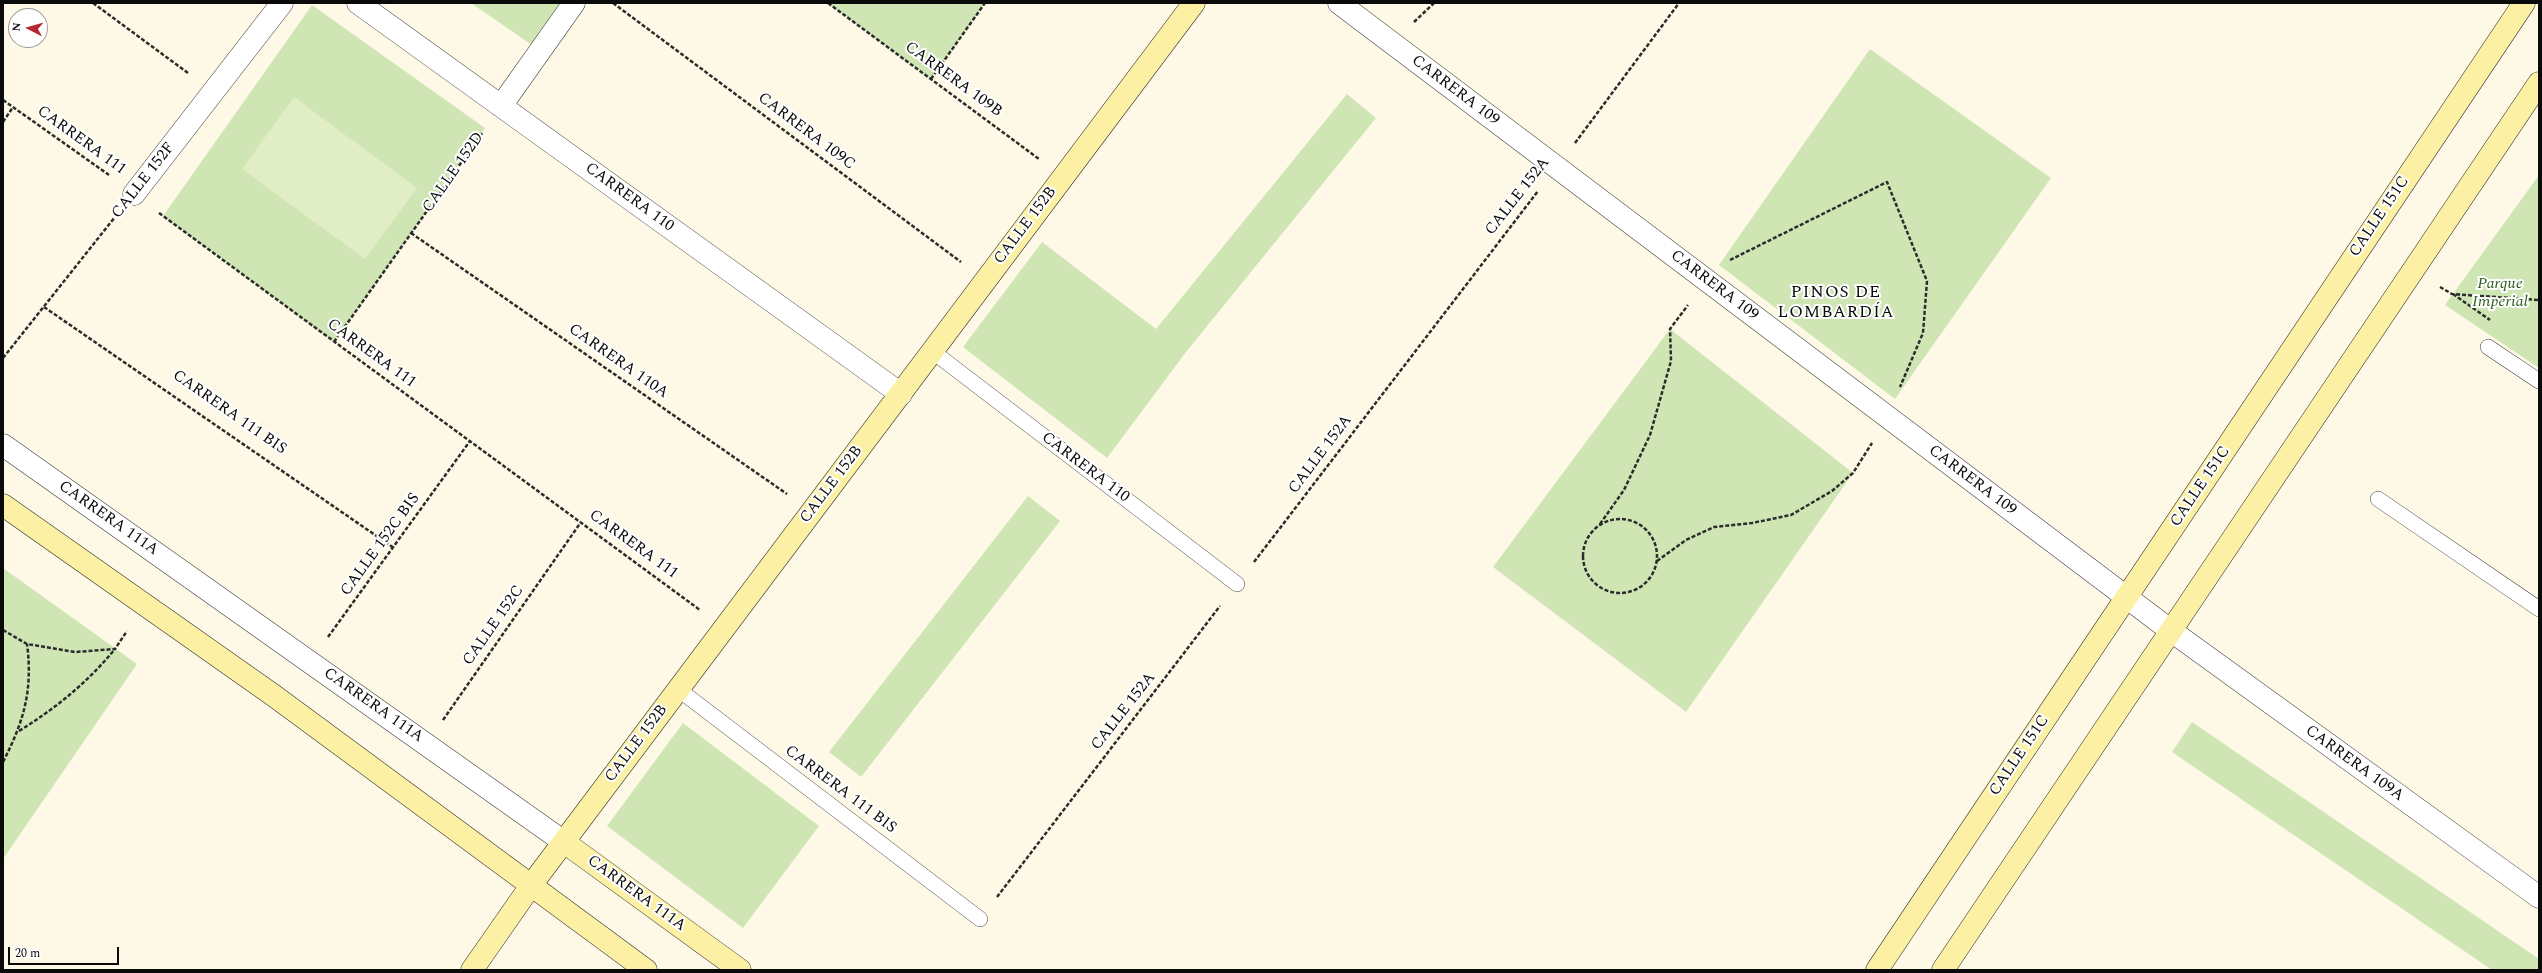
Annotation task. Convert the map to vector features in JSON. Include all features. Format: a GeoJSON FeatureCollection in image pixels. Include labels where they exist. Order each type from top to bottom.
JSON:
{"type":"FeatureCollection","features":[{"type":"Feature","properties":{"kind":"street","name":"CALLE 152F"},"geometry":{"type":"LineString","coordinates":[[134,194],[282,3]]}},
{"type":"Feature","properties":{"kind":"street","name":"CARRERA 110"},"geometry":{"type":"LineString","coordinates":[[358,3],[901,394]]}},
{"type":"Feature","properties":{"kind":"street"},"geometry":{"type":"LineString","coordinates":[[501,106],[574,3]]}},
{"type":"Feature","properties":{"kind":"street","name":"CALLE 152B"},"geometry":{"type":"LineString","coordinates":[[472,970],[532,884],[1194,3]]}},
{"type":"Feature","properties":{"kind":"street","name":"CARRERA 109"},"geometry":{"type":"LineString","coordinates":[[1339,3],[2170,630]]}},
{"type":"Feature","properties":{"kind":"street","name":"CALLE 151C"},"geometry":{"type":"LineString","coordinates":[[1877,970],[2524,3]]}},
{"type":"Feature","properties":{"kind":"street"},"geometry":{"type":"LineString","coordinates":[[1943,970],[2170,630],[2413,272],[2539,83]]}},
{"type":"Feature","properties":{"kind":"street","name":"CARRERA 111A"},"geometry":{"type":"LineString","coordinates":[[3,445],[426,743],[740,970]]}},
{"type":"Feature","properties":{"kind":"street"},"geometry":{"type":"LineString","coordinates":[[3,505],[272,695],[532,884],[646,970]]}},
{"type":"Feature","properties":{"kind":"street","name":"CARRERA 109A"},"geometry":{"type":"LineString","coordinates":[[2170,630],[2539,897]]}},
{"type":"Feature","properties":{"kind":"lane"},"geometry":{"type":"LineString","coordinates":[[2488,347],[2539,382]]}},
{"type":"Feature","properties":{"kind":"lane","name":"CARRERA 110"},"geometry":{"type":"LineString","coordinates":[[932,351],[1237,584]]}},
{"type":"Feature","properties":{"kind":"lane"},"geometry":{"type":"LineString","coordinates":[[2378,500],[2539,609]]}},
{"type":"Feature","properties":{"kind":"lane","name":"CARRERA 111 BIS"},"geometry":{"type":"LineString","coordinates":[[678,690],[980,919]]}},
{"type":"Feature","properties":{"kind":"path"},"geometry":{"type":"LineString","coordinates":[[93,3],[214,92]]}},
{"type":"Feature","properties":{"kind":"path","name":"CARRERA 109C"},"geometry":{"type":"LineString","coordinates":[[613,3],[986,281]]}},
{"type":"Feature","properties":{"kind":"path","name":"CARRERA 109B"},"geometry":{"type":"LineString","coordinates":[[828,3],[1064,177]]}},
{"type":"Feature","properties":{"kind":"path"},"geometry":{"type":"LineString","coordinates":[[931,79],[985,3]]}},
{"type":"Feature","properties":{"kind":"path","name":"CALLE 152A"},"geometry":{"type":"LineString","coordinates":[[980,919],[1556,167],[1679,3]]}},
{"type":"Feature","properties":{"kind":"path","name":"CARRERA 111"},"geometry":{"type":"LineString","coordinates":[[3,100],[134,194],[725,628]]}},
{"type":"Feature","properties":{"kind":"path","name":"CALLE 152D"},"geometry":{"type":"LineString","coordinates":[[334,342],[501,106]]}},
{"type":"Feature","properties":{"kind":"path"},"geometry":{"type":"LineString","coordinates":[[3,122],[13,107]]}},
{"type":"Feature","properties":{"kind":"path"},"geometry":{"type":"LineString","coordinates":[[1600,524],[1623,519],[1635,521],[1652,537],[1657,549],[1657,561],[1654,573],[1646,583],[1636,590],[1624,593],[1611,592],[1599,587],[1584,567],[1582,555],[1585,543],[1624,490],[1650,435],[1671,361],[1670,329],[1706,280],[1719,265],[1887,182],[1928,281],[1923,333],[1888,418],[1853,473],[1832,491],[1791,515],[1752,523],[1714,527],[1686,540],[1657,561]]}},
{"type":"Feature","properties":{"kind":"path","name":"CALLE 152F"},"geometry":{"type":"LineString","coordinates":[[3,358],[134,194]]}},
{"type":"Feature","properties":{"kind":"path","name":"CARRERA 110A"},"geometry":{"type":"LineString","coordinates":[[411,233],[812,511]]}},
{"type":"Feature","properties":{"kind":"path"},"geometry":{"type":"LineString","coordinates":[[2413,272],[2452,294],[2539,300]]}},
{"type":"Feature","properties":{"kind":"path","name":"CARRERA 111 BIS"},"geometry":{"type":"LineString","coordinates":[[44,307],[394,548]]}},
{"type":"Feature","properties":{"kind":"path","name":"CALLE 152C BIS"},"geometry":{"type":"LineString","coordinates":[[310,662],[470,441]]}},
{"type":"Feature","properties":{"kind":"path","name":"CALLE 152C"},"geometry":{"type":"LineString","coordinates":[[426,743],[581,522]]}},
{"type":"Feature","properties":{"kind":"path"},"geometry":{"type":"LineString","coordinates":[[19,731],[71,695],[94,673],[115,649],[145,606]]}},
{"type":"Feature","properties":{"kind":"path"},"geometry":{"type":"LineString","coordinates":[[3,630],[27,644],[75,652],[115,649]]}},
{"type":"Feature","properties":{"kind":"path"},"geometry":{"type":"LineString","coordinates":[[3,762],[19,731],[30,671],[27,644]]}},
{"type":"Feature","properties":{"kind":"green space"},"geometry":{"type":"Polygon","coordinates":[[[471,3],[574,3],[539,50],[471,3]]]}},
{"type":"Feature","properties":{"kind":"green space"},"geometry":{"type":"Polygon","coordinates":[[[828,3],[985,3],[931,79],[828,3]]]}},
{"type":"Feature","properties":{"kind":"green space"},"geometry":{"type":"Polygon","coordinates":[[[312,5],[485,128],[334,342],[163,216],[312,5]]]}},
{"type":"Feature","properties":{"kind":"green space"},"geometry":{"type":"Polygon","coordinates":[[[1870,49],[2051,178],[1895,399],[1719,265],[1870,49]]]}},
{"type":"Feature","properties":{"kind":"green space"},"geometry":{"type":"Polygon","coordinates":[[[1347,94],[1376,118],[1186,352],[1107,458],[963,347],[1042,242],[1156,329],[1347,94]]]}},
{"type":"Feature","properties":{"kind":"green space"},"geometry":{"type":"Polygon","coordinates":[[[294,97],[417,188],[365,259],[242,169],[294,97]]]}},
{"type":"Feature","properties":{"kind":"green space","name":"Parque Imperial"},"geometry":{"type":"Polygon","coordinates":[[[2539,175],[2539,368],[2445,305],[2539,175]]]}},
{"type":"Feature","properties":{"kind":"green space"},"geometry":{"type":"Polygon","coordinates":[[[1670,329],[1853,473],[1686,712],[1493,567],[1670,329]]]}},
{"type":"Feature","properties":{"kind":"green space"},"geometry":{"type":"Polygon","coordinates":[[[1028,496],[1060,521],[861,777],[829,752],[1028,496]]]}},
{"type":"Feature","properties":{"kind":"green space"},"geometry":{"type":"Polygon","coordinates":[[[3,568],[137,664],[3,859],[3,568]]]}},
{"type":"Feature","properties":{"kind":"green space"},"geometry":{"type":"Polygon","coordinates":[[[2192,722],[2539,959],[2539,970],[2492,970],[2172,752],[2192,722]]]}},
{"type":"Feature","properties":{"kind":"green space"},"geometry":{"type":"Polygon","coordinates":[[[683,723],[819,826],[743,928],[607,826],[683,723]]]}},
{"type":"Feature","properties":{"kind":"district","name":"PINOS DE LOMBARDÍA"},"geometry":{"type":"Point","coordinates":[1836,304]}}]}
